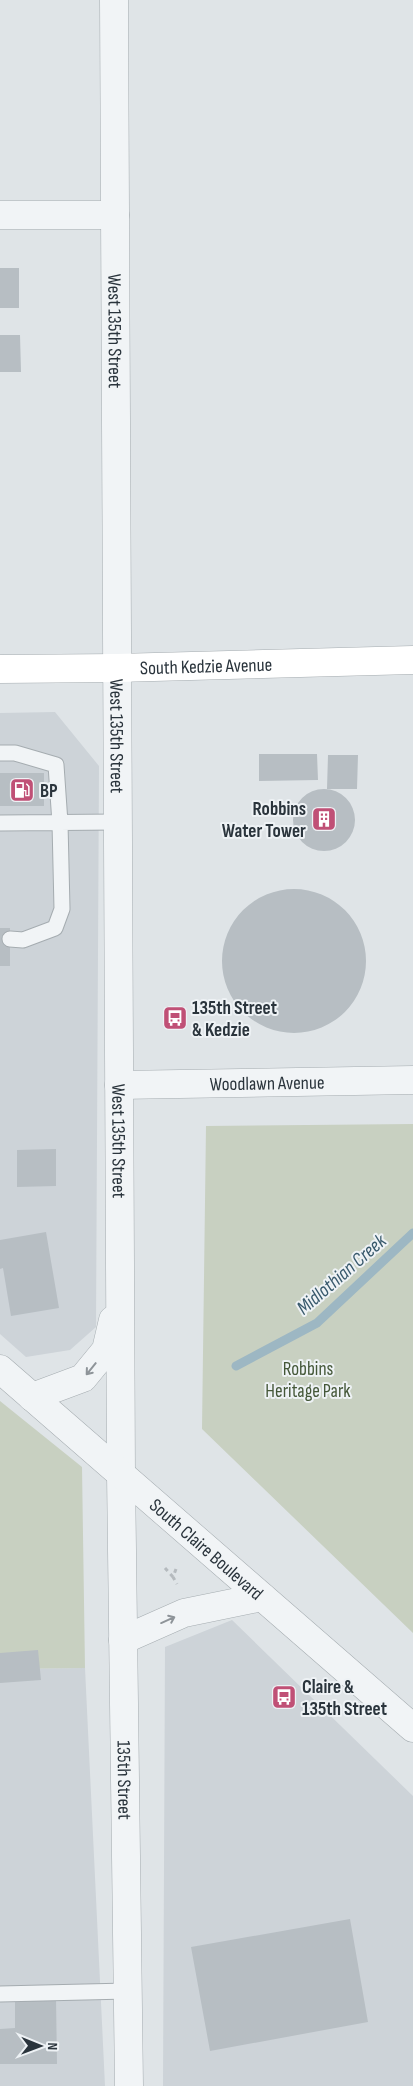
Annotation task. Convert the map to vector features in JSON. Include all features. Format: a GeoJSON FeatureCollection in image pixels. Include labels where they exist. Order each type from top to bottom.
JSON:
{"type":"FeatureCollection","features":[{"type":"Feature","properties":{"kind":"main road","name":"South Kedzie Avenue"},"geometry":{"type":"LineString","coordinates":[[0,669],[117,668],[413,660]]}},
{"type":"Feature","properties":{"kind":"street","name":"West 135th Street"},"geometry":{"type":"LineString","coordinates":[[114,0],[121,1474]]}},
{"type":"Feature","properties":{"kind":"street"},"geometry":{"type":"LineString","coordinates":[[0,215],[115,215]]}},
{"type":"Feature","properties":{"kind":"street","name":"Woodlawn Avenue"},"geometry":{"type":"LineString","coordinates":[[119,1085],[413,1080]]}},
{"type":"Feature","properties":{"kind":"street"},"geometry":{"type":"LineString","coordinates":[[32,1397],[83,1378],[89,1371],[106,1350],[120,1292]]}},
{"type":"Feature","properties":{"kind":"street","name":"South Claire Boulevard"},"geometry":{"type":"LineString","coordinates":[[0,1369],[413,1728]]}},
{"type":"Feature","properties":{"kind":"street","name":"135th Street"},"geometry":{"type":"LineString","coordinates":[[121,1474],[129,2086]]}},
{"type":"Feature","properties":{"kind":"street"},"geometry":{"type":"LineString","coordinates":[[123,1640],[184,1613],[262,1597]]}},
{"type":"Feature","properties":{"kind":"lane"},"geometry":{"type":"LineString","coordinates":[[0,754],[15,753],[56,765],[60,823],[62,909],[55,928],[23,940],[10,939]]}},
{"type":"Feature","properties":{"kind":"lane"},"geometry":{"type":"LineString","coordinates":[[0,823],[118,822]]}},
{"type":"Feature","properties":{"kind":"lane"},"geometry":{"type":"LineString","coordinates":[[0,1994],[127,1991]]}},
{"type":"Feature","properties":{"kind":"path"},"geometry":{"type":"LineString","coordinates":[[164,1568],[174,1577],[178,1586]]}},
{"type":"Feature","properties":{"kind":"path"},"geometry":{"type":"LineString","coordinates":[[174,1577],[176,1568]]}},
{"type":"Feature","properties":{"kind":"shaded area"},"geometry":{"type":"Polygon","coordinates":[[[55,712],[99,766],[96,1327],[70,1350],[26,1357],[0,1334],[0,713],[55,712]]]}},
{"type":"Feature","properties":{"kind":"shaded area"},"geometry":{"type":"Polygon","coordinates":[[[232,1620],[413,1796],[413,2086],[163,2086],[165,1647],[232,1620]]]}},
{"type":"Feature","properties":{"kind":"shaded area"},"geometry":{"type":"Polygon","coordinates":[[[85,1668],[105,2086],[0,2086],[0,1669],[85,1668]]]}},
{"type":"Feature","properties":{"kind":"green space","name":"Robbins Heritage Park"},"geometry":{"type":"Polygon","coordinates":[[[413,1124],[413,1633],[202,1429],[206,1126],[413,1124]]]}},
{"type":"Feature","properties":{"kind":"green space"},"geometry":{"type":"Polygon","coordinates":[[[0,1401],[82,1467],[85,1668],[0,1669],[0,1401]]]}},
{"type":"Feature","properties":{"kind":"building"},"geometry":{"type":"Polygon","coordinates":[[[0,268],[19,268],[19,308],[0,308],[0,268]]]}},
{"type":"Feature","properties":{"kind":"building"},"geometry":{"type":"Polygon","coordinates":[[[0,335],[20,335],[21,372],[0,372],[0,335]]]}},
{"type":"Feature","properties":{"kind":"building"},"geometry":{"type":"Polygon","coordinates":[[[259,754],[317,754],[318,780],[259,781],[259,754]]]}},
{"type":"Feature","properties":{"kind":"building"},"geometry":{"type":"Polygon","coordinates":[[[328,755],[358,755],[357,789],[327,789],[328,755]]]}},
{"type":"Feature","properties":{"kind":"building","name":"BP"},"geometry":{"type":"Polygon","coordinates":[[[0,773],[44,773],[44,806],[0,806],[0,773]]]}},
{"type":"Feature","properties":{"kind":"building","name":"Robbins Water Tower"},"geometry":{"type":"Polygon","coordinates":[[[324,789],[341,794],[346,798],[350,803],[355,820],[350,837],[346,842],[341,846],[324,851],[307,846],[302,842],[298,837],[293,820],[298,803],[302,798],[307,794],[324,789]]]}},
{"type":"Feature","properties":{"kind":"building"},"geometry":{"type":"Polygon","coordinates":[[[294,889],[322,894],[345,910],[361,933],[366,961],[361,989],[345,1012],[322,1028],[294,1033],[266,1028],[243,1012],[227,989],[222,961],[227,933],[243,910],[266,894],[294,889]]]}},
{"type":"Feature","properties":{"kind":"building"},"geometry":{"type":"Polygon","coordinates":[[[0,928],[10,928],[10,966],[0,966],[0,928]]]}},
{"type":"Feature","properties":{"kind":"building"},"geometry":{"type":"Polygon","coordinates":[[[56,1149],[56,1186],[17,1187],[17,1150],[56,1149]]]}},
{"type":"Feature","properties":{"kind":"building"},"geometry":{"type":"Polygon","coordinates":[[[46,1232],[59,1308],[11,1316],[3,1268],[0,1269],[0,1240],[46,1232]]]}},
{"type":"Feature","properties":{"kind":"building"},"geometry":{"type":"Polygon","coordinates":[[[38,1650],[41,1680],[0,1683],[0,1653],[38,1650]]]}},
{"type":"Feature","properties":{"kind":"building"},"geometry":{"type":"Polygon","coordinates":[[[350,1919],[368,2022],[210,2051],[191,1947],[350,1919]]]}},
{"type":"Feature","properties":{"kind":"building"},"geometry":{"type":"Polygon","coordinates":[[[15,1998],[56,1998],[57,2064],[0,2064],[0,2029],[15,2028],[15,1998]]]}},
{"type":"Feature","properties":{"kind":"waterway","name":"Midlothian Creek"},"geometry":{"type":"LineString","coordinates":[[236,1366],[317,1323],[413,1233]]}},
{"type":"Feature","properties":{"kind":"place","name":"BP"},"geometry":{"type":"Point","coordinates":[22,790]}},
{"type":"Feature","properties":{"kind":"place","name":"Robbins Water Tower"},"geometry":{"type":"Point","coordinates":[324,819]}},
{"type":"Feature","properties":{"kind":"place","name":"135th Street & Kedzie"},"geometry":{"type":"Point","coordinates":[175,1018]}},
{"type":"Feature","properties":{"kind":"place","name":"Claire & 135th Street"},"geometry":{"type":"Point","coordinates":[284,1697]}}]}
